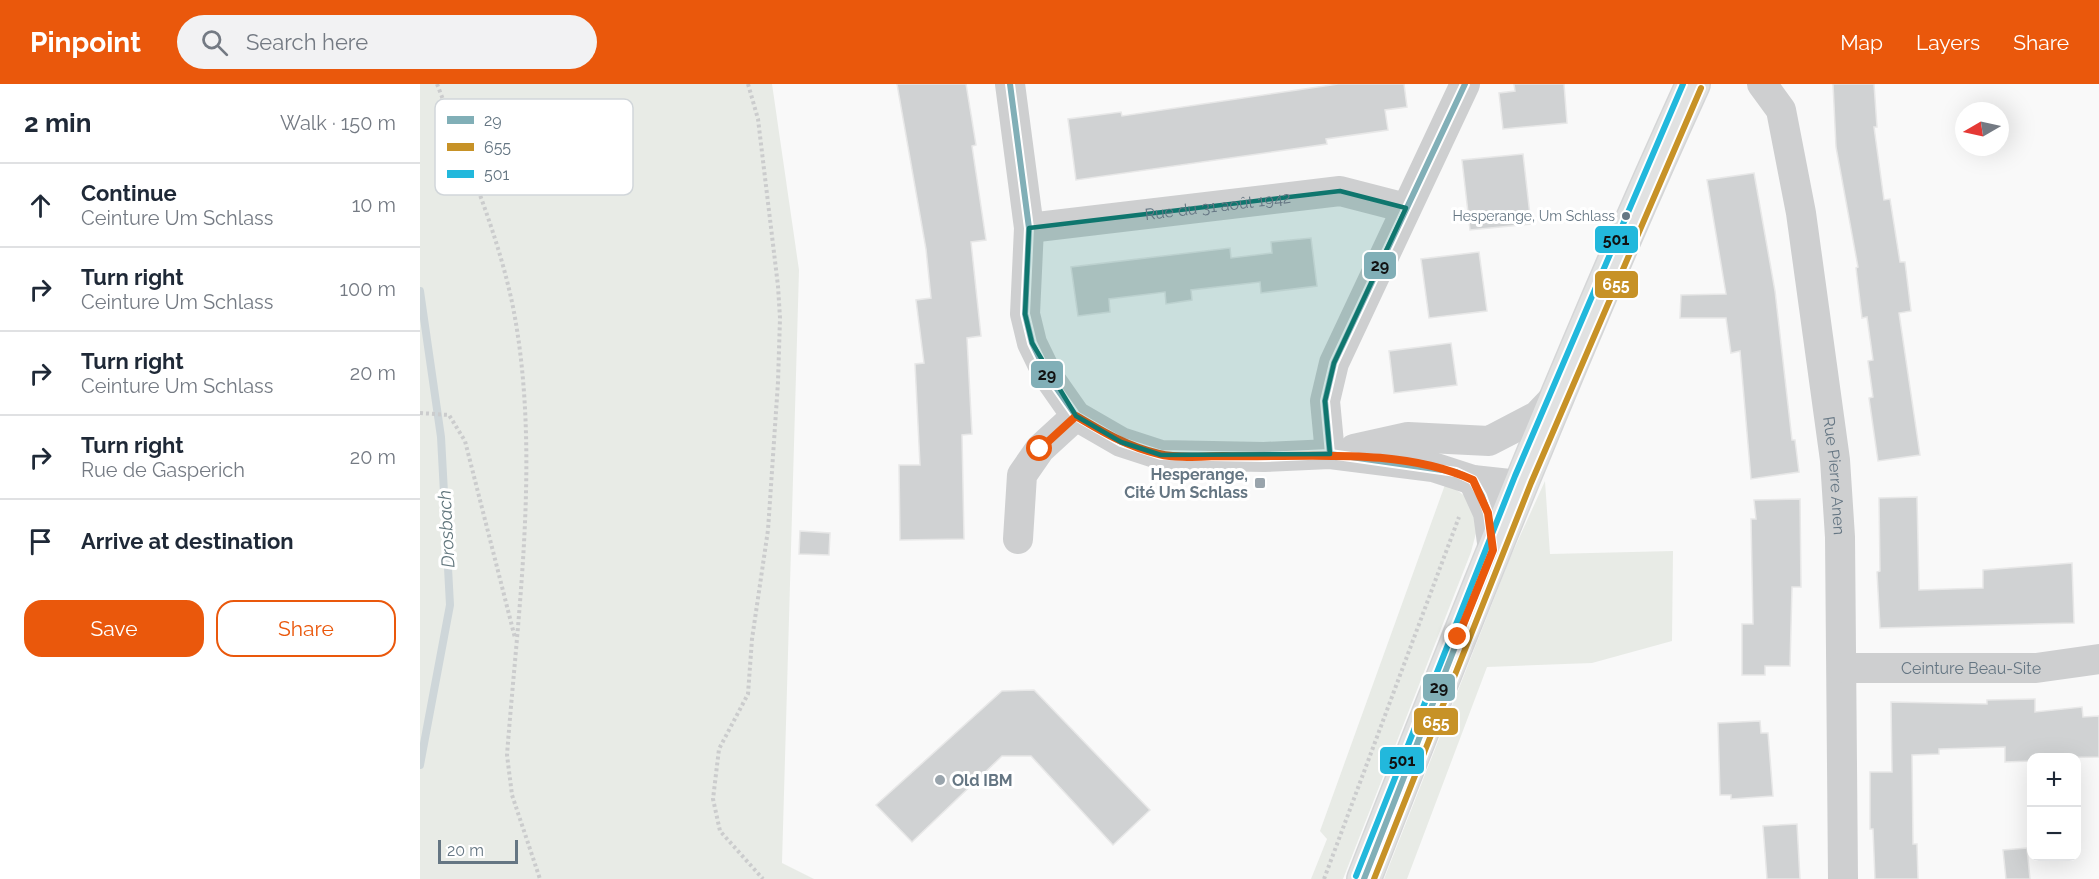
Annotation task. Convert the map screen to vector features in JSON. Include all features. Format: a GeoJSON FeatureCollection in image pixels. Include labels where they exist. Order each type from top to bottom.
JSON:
{"type":"FeatureCollection","features":[{"type":"Feature","properties":{"kind":"main road"},"geometry":{"type":"LineString","coordinates":[[1364,879],[1493,550],[1640,200],[1693,84]]}},
{"type":"Feature","properties":{"kind":"street"},"geometry":{"type":"LineString","coordinates":[[1010,84],[1029,228],[1025,314],[1032,343],[1048,376],[1076,416],[1121,442],[1161,455],[1264,457],[1330,454],[1433,466],[1473,480],[1520,485]]}},
{"type":"Feature","properties":{"kind":"street"},"geometry":{"type":"LineString","coordinates":[[1330,454],[1325,401],[1334,363],[1465,84]]}},
{"type":"Feature","properties":{"kind":"street","name":"Rue Pierre Anen"},"geometry":{"type":"LineString","coordinates":[[1762,84],[1781,110],[1803,225],[1835,460],[1840,537],[1843,879]]}},
{"type":"Feature","properties":{"kind":"street","name":"Rue du 31 août 1942"},"geometry":{"type":"LineString","coordinates":[[1029,228],[1340,190],[1406,208]]}},
{"type":"Feature","properties":{"kind":"street"},"geometry":{"type":"LineString","coordinates":[[1330,454],[1408,437],[1489,441],[1537,416],[1558,394]]}},
{"type":"Feature","properties":{"kind":"street"},"geometry":{"type":"LineString","coordinates":[[1018,539],[1022,475],[1040,449],[1076,416]]}},
{"type":"Feature","properties":{"kind":"street"},"geometry":{"type":"LineString","coordinates":[[1489,441],[1520,485]]}},
{"type":"Feature","properties":{"kind":"street"},"geometry":{"type":"LineString","coordinates":[[1473,480],[1488,513],[1493,550]]}},
{"type":"Feature","properties":{"kind":"street","name":"Ceinture Beau-Site"},"geometry":{"type":"LineString","coordinates":[[1842,668],[2036,668],[2099,659]]}},
{"type":"Feature","properties":{"kind":"path"},"geometry":{"type":"LineString","coordinates":[[437,84],[443,99]]}},
{"type":"Feature","properties":{"kind":"path"},"geometry":{"type":"LineString","coordinates":[[748,84],[758,119],[778,286],[780,318],[778,382],[768,530],[752,639],[748,694],[718,749],[713,799],[720,831],[740,857],[763,879]]}},
{"type":"Feature","properties":{"kind":"path"},"geometry":{"type":"LineString","coordinates":[[480,195],[493,227],[513,308],[522,379],[526,514],[507,755],[512,795],[540,879]]}},
{"type":"Feature","properties":{"kind":"path"},"geometry":{"type":"LineString","coordinates":[[421,414],[449,415],[465,441],[516,642]]}},
{"type":"Feature","properties":{"kind":"path"},"geometry":{"type":"LineString","coordinates":[[1324,879],[1462,508]]}},
{"type":"Feature","properties":{"kind":"highlighted area"},"geometry":{"type":"Polygon","coordinates":[[[1340,191],[1406,208],[1334,363],[1325,401],[1330,454],[1161,455],[1121,442],[1076,416],[1032,343],[1025,314],[1029,228],[1340,191]]]}},
{"type":"Feature","properties":{"kind":"shaded area"},"geometry":{"type":"Polygon","coordinates":[[[420,84],[772,84],[799,270],[782,863],[814,879],[420,879],[420,84]]]}},
{"type":"Feature","properties":{"kind":"shaded area"},"geometry":{"type":"Polygon","coordinates":[[[1545,481],[1550,554],[1673,551],[1672,641],[1592,663],[1487,667],[1407,879],[1384,879],[1510,558],[1545,481]]]}},
{"type":"Feature","properties":{"kind":"shaded area"},"geometry":{"type":"Polygon","coordinates":[[[1446,482],[1466,497],[1480,518],[1471,552],[1343,879],[1311,879],[1327,839],[1320,831],[1446,482]]]}},
{"type":"Feature","properties":{"kind":"building"},"geometry":{"type":"Polygon","coordinates":[[[897,84],[966,84],[976,145],[972,146],[986,240],[971,242],[981,336],[967,338],[972,434],[962,435],[964,539],[900,540],[899,465],[920,465],[915,364],[924,363],[916,300],[931,298],[926,249],[897,84]]]}},
{"type":"Feature","properties":{"kind":"building"},"geometry":{"type":"Polygon","coordinates":[[[1338,84],[1404,84],[1407,107],[1385,110],[1388,130],[1326,139],[1327,144],[1076,180],[1068,119],[1121,112],[1122,116],[1338,84]]]}},
{"type":"Feature","properties":{"kind":"building"},"geometry":{"type":"Polygon","coordinates":[[[1514,84],[1564,84],[1567,123],[1503,129],[1499,93],[1515,91],[1514,84]]]}},
{"type":"Feature","properties":{"kind":"building"},"geometry":{"type":"Polygon","coordinates":[[[1833,84],[1874,84],[1877,127],[1874,127],[1884,200],[1890,199],[1900,262],[1905,262],[1911,311],[1899,313],[1920,455],[1878,461],[1869,398],[1873,397],[1868,361],[1873,360],[1867,317],[1862,318],[1856,268],[1858,267],[1836,147],[1833,84]]]}},
{"type":"Feature","properties":{"kind":"building"},"geometry":{"type":"Polygon","coordinates":[[[1523,154],[1531,224],[1470,230],[1462,160],[1523,154]]]}},
{"type":"Feature","properties":{"kind":"building"},"geometry":{"type":"Polygon","coordinates":[[[1754,173],[1775,291],[1792,440],[1795,440],[1799,472],[1751,479],[1740,351],[1731,353],[1726,318],[1680,318],[1681,295],[1726,294],[1707,180],[1754,173]]]}},
{"type":"Feature","properties":{"kind":"building"},"geometry":{"type":"Polygon","coordinates":[[[1311,238],[1317,286],[1261,293],[1260,282],[1191,290],[1192,300],[1166,304],[1165,292],[1109,299],[1110,312],[1078,316],[1071,267],[1230,248],[1231,258],[1272,253],[1271,242],[1311,238]]]}},
{"type":"Feature","properties":{"kind":"building"},"geometry":{"type":"Polygon","coordinates":[[[1479,252],[1487,311],[1429,318],[1421,259],[1479,252]]]}},
{"type":"Feature","properties":{"kind":"building"},"geometry":{"type":"Polygon","coordinates":[[[1451,343],[1457,385],[1394,393],[1389,351],[1451,343]]]}},
{"type":"Feature","properties":{"kind":"building"},"geometry":{"type":"Polygon","coordinates":[[[1917,497],[1919,590],[1983,588],[1983,570],[2072,563],[2074,623],[1880,628],[1877,572],[1880,571],[1879,498],[1917,497]]]}},
{"type":"Feature","properties":{"kind":"building"},"geometry":{"type":"Polygon","coordinates":[[[1800,499],[1801,587],[1792,587],[1790,666],[1765,666],[1765,675],[1742,675],[1742,624],[1753,624],[1751,519],[1756,519],[1754,500],[1800,499]]]}},
{"type":"Feature","properties":{"kind":"building"},"geometry":{"type":"Polygon","coordinates":[[[800,531],[830,533],[829,555],[799,554],[800,531]]]}},
{"type":"Feature","properties":{"kind":"building","name":"Old IBM"},"geometry":{"type":"Polygon","coordinates":[[[1034,690],[1150,810],[1113,845],[1031,756],[1002,756],[912,842],[876,805],[1002,691],[1034,690]]]}},
{"type":"Feature","properties":{"kind":"building"},"geometry":{"type":"Polygon","coordinates":[[[2035,699],[2035,712],[2082,707],[2083,717],[2099,716],[2099,757],[2081,757],[2081,753],[2027,753],[2027,761],[2005,762],[2005,747],[1939,749],[1939,754],[1912,755],[1913,844],[1917,844],[1918,879],[1875,879],[1873,829],[1870,829],[1870,772],[1892,772],[1891,702],[1987,704],[1987,700],[2035,699]]]}},
{"type":"Feature","properties":{"kind":"building"},"geometry":{"type":"Polygon","coordinates":[[[1760,721],[1761,733],[1768,733],[1773,796],[1731,799],[1731,795],[1720,795],[1718,723],[1760,721]]]}},
{"type":"Feature","properties":{"kind":"building"},"geometry":{"type":"Polygon","coordinates":[[[1797,824],[1800,879],[1767,879],[1763,826],[1797,824]]]}},
{"type":"Feature","properties":{"kind":"building"},"geometry":{"type":"Polygon","coordinates":[[[2027,848],[2030,879],[2006,879],[2003,850],[2027,848]]]}},
{"type":"Feature","properties":{"kind":"waterway","name":"Drosbach"},"geometry":{"type":"LineString","coordinates":[[420,291],[441,437],[450,605],[420,765]]}},
{"type":"Feature","properties":{"kind":"transit line","name":"29"},"geometry":{"type":"LineString","coordinates":[[1010,84],[1029,228],[1025,314],[1032,343],[1048,376],[1076,416],[1121,442],[1161,455],[1264,457],[1330,454],[1456,472],[1473,480],[1482,496],[1488,513],[1493,550],[1364,879]]}},
{"type":"Feature","properties":{"kind":"transit line","name":"29"},"geometry":{"type":"LineString","coordinates":[[1330,454],[1325,401],[1334,363],[1465,84]]}},
{"type":"Feature","properties":{"kind":"transit line","name":"501"},"geometry":{"type":"LineString","coordinates":[[1356,876],[1515,476],[1683,84]]}},
{"type":"Feature","properties":{"kind":"transit line","name":"655"},"geometry":{"type":"LineString","coordinates":[[1374,879],[1531,483],[1701,88]]}},
{"type":"Feature","properties":{"kind":"place","name":"Hesperange, Um Schlass"},"geometry":{"type":"Point","coordinates":[1626,216]}},
{"type":"Feature","properties":{"kind":"place","name":"Hesperange, Cité Um Schlass"},"geometry":{"type":"Point","coordinates":[1260,483]}},
{"type":"Feature","properties":{"kind":"place","name":"Old IBM"},"geometry":{"type":"Point","coordinates":[940,780]}},
{"type":"Feature","properties":{"kind":"route"},"geometry":{"type":"LineString","coordinates":[[1040,449],[1076,416],[1121,442],[1161,455],[1264,457],[1330,454],[1433,466],[1456,472],[1473,480],[1482,496],[1492,531],[1493,550],[1458,637]]}}]}
